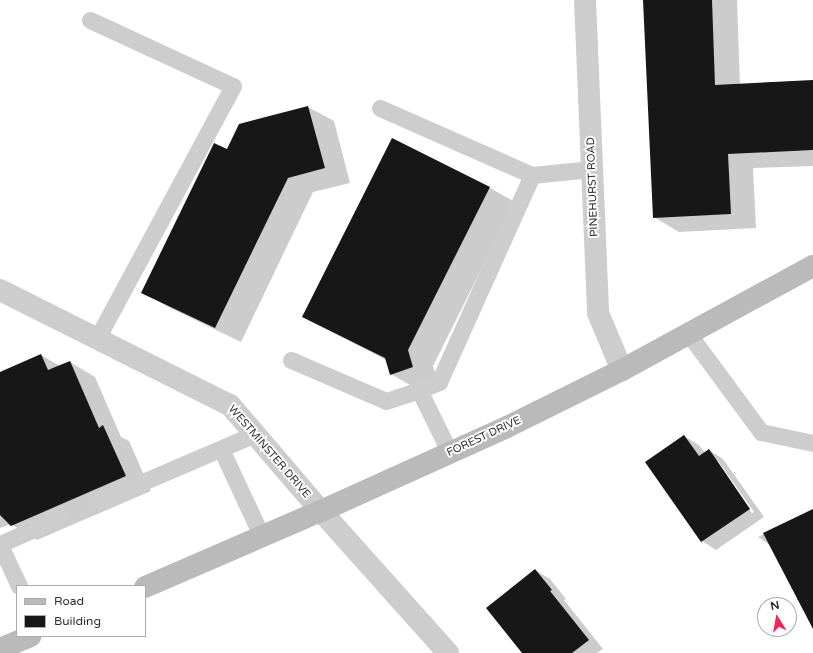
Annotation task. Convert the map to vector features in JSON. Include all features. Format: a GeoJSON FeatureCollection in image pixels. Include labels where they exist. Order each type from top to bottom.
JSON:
{"type":"FeatureCollection","features":[{"type":"Feature","properties":{"kind":"main road","name":"FOREST DRIVE"},"geometry":{"type":"LineString","coordinates":[[146,587],[321,511],[507,427],[622,370],[813,266]]}},
{"type":"Feature","properties":{"kind":"main road"},"geometry":{"type":"LineString","coordinates":[[0,649],[28,637]]}},
{"type":"Feature","properties":{"kind":"street","name":"PINEHURST ROAD"},"geometry":{"type":"LineString","coordinates":[[585,0],[598,313],[622,370]]}},
{"type":"Feature","properties":{"kind":"street","name":"WESTMINSTER DRIVE"},"geometry":{"type":"LineString","coordinates":[[0,290],[230,405],[321,511],[448,653]]}},
{"type":"Feature","properties":{"kind":"lane"},"geometry":{"type":"LineString","coordinates":[[90,20],[233,86],[97,339]]}},
{"type":"Feature","properties":{"kind":"lane"},"geometry":{"type":"LineString","coordinates":[[380,108],[532,175],[592,169]]}},
{"type":"Feature","properties":{"kind":"lane"},"geometry":{"type":"LineString","coordinates":[[291,360],[386,401],[440,382],[532,175]]}},
{"type":"Feature","properties":{"kind":"lane"},"geometry":{"type":"LineString","coordinates":[[688,334],[761,432],[813,443]]}},
{"type":"Feature","properties":{"kind":"lane"},"geometry":{"type":"LineString","coordinates":[[419,390],[450,453]]}},
{"type":"Feature","properties":{"kind":"lane"},"geometry":{"type":"LineString","coordinates":[[96,502],[255,434]]}},
{"type":"Feature","properties":{"kind":"lane"},"geometry":{"type":"LineString","coordinates":[[221,449],[262,537]]}},
{"type":"Feature","properties":{"kind":"lane"},"geometry":{"type":"LineString","coordinates":[[19,585],[0,544],[58,518]]}},
{"type":"Feature","properties":{"kind":"building"},"geometry":{"type":"Polygon","coordinates":[[[643,0],[712,0],[715,85],[813,80],[813,150],[728,154],[731,214],[653,218],[643,0]]]}},
{"type":"Feature","properties":{"kind":"building"},"geometry":{"type":"Polygon","coordinates":[[[308,106],[325,168],[288,178],[215,328],[141,293],[214,143],[227,149],[239,124],[308,106]]]}},
{"type":"Feature","properties":{"kind":"building"},"geometry":{"type":"Polygon","coordinates":[[[392,138],[490,187],[408,350],[413,367],[390,375],[385,358],[302,317],[392,138]]]}},
{"type":"Feature","properties":{"kind":"building"},"geometry":{"type":"Polygon","coordinates":[[[41,354],[48,370],[70,361],[99,428],[103,425],[126,476],[11,526],[0,515],[0,372],[41,354]]]}},
{"type":"Feature","properties":{"kind":"building"},"geometry":{"type":"Polygon","coordinates":[[[684,435],[699,456],[709,449],[750,509],[701,542],[645,462],[684,435]]]}},
{"type":"Feature","properties":{"kind":"building"},"geometry":{"type":"Polygon","coordinates":[[[813,509],[813,629],[797,597],[763,533],[813,509]]]}},
{"type":"Feature","properties":{"kind":"building"},"geometry":{"type":"Polygon","coordinates":[[[535,569],[552,590],[550,591],[589,640],[572,653],[522,653],[486,608],[535,569]]]}}]}
